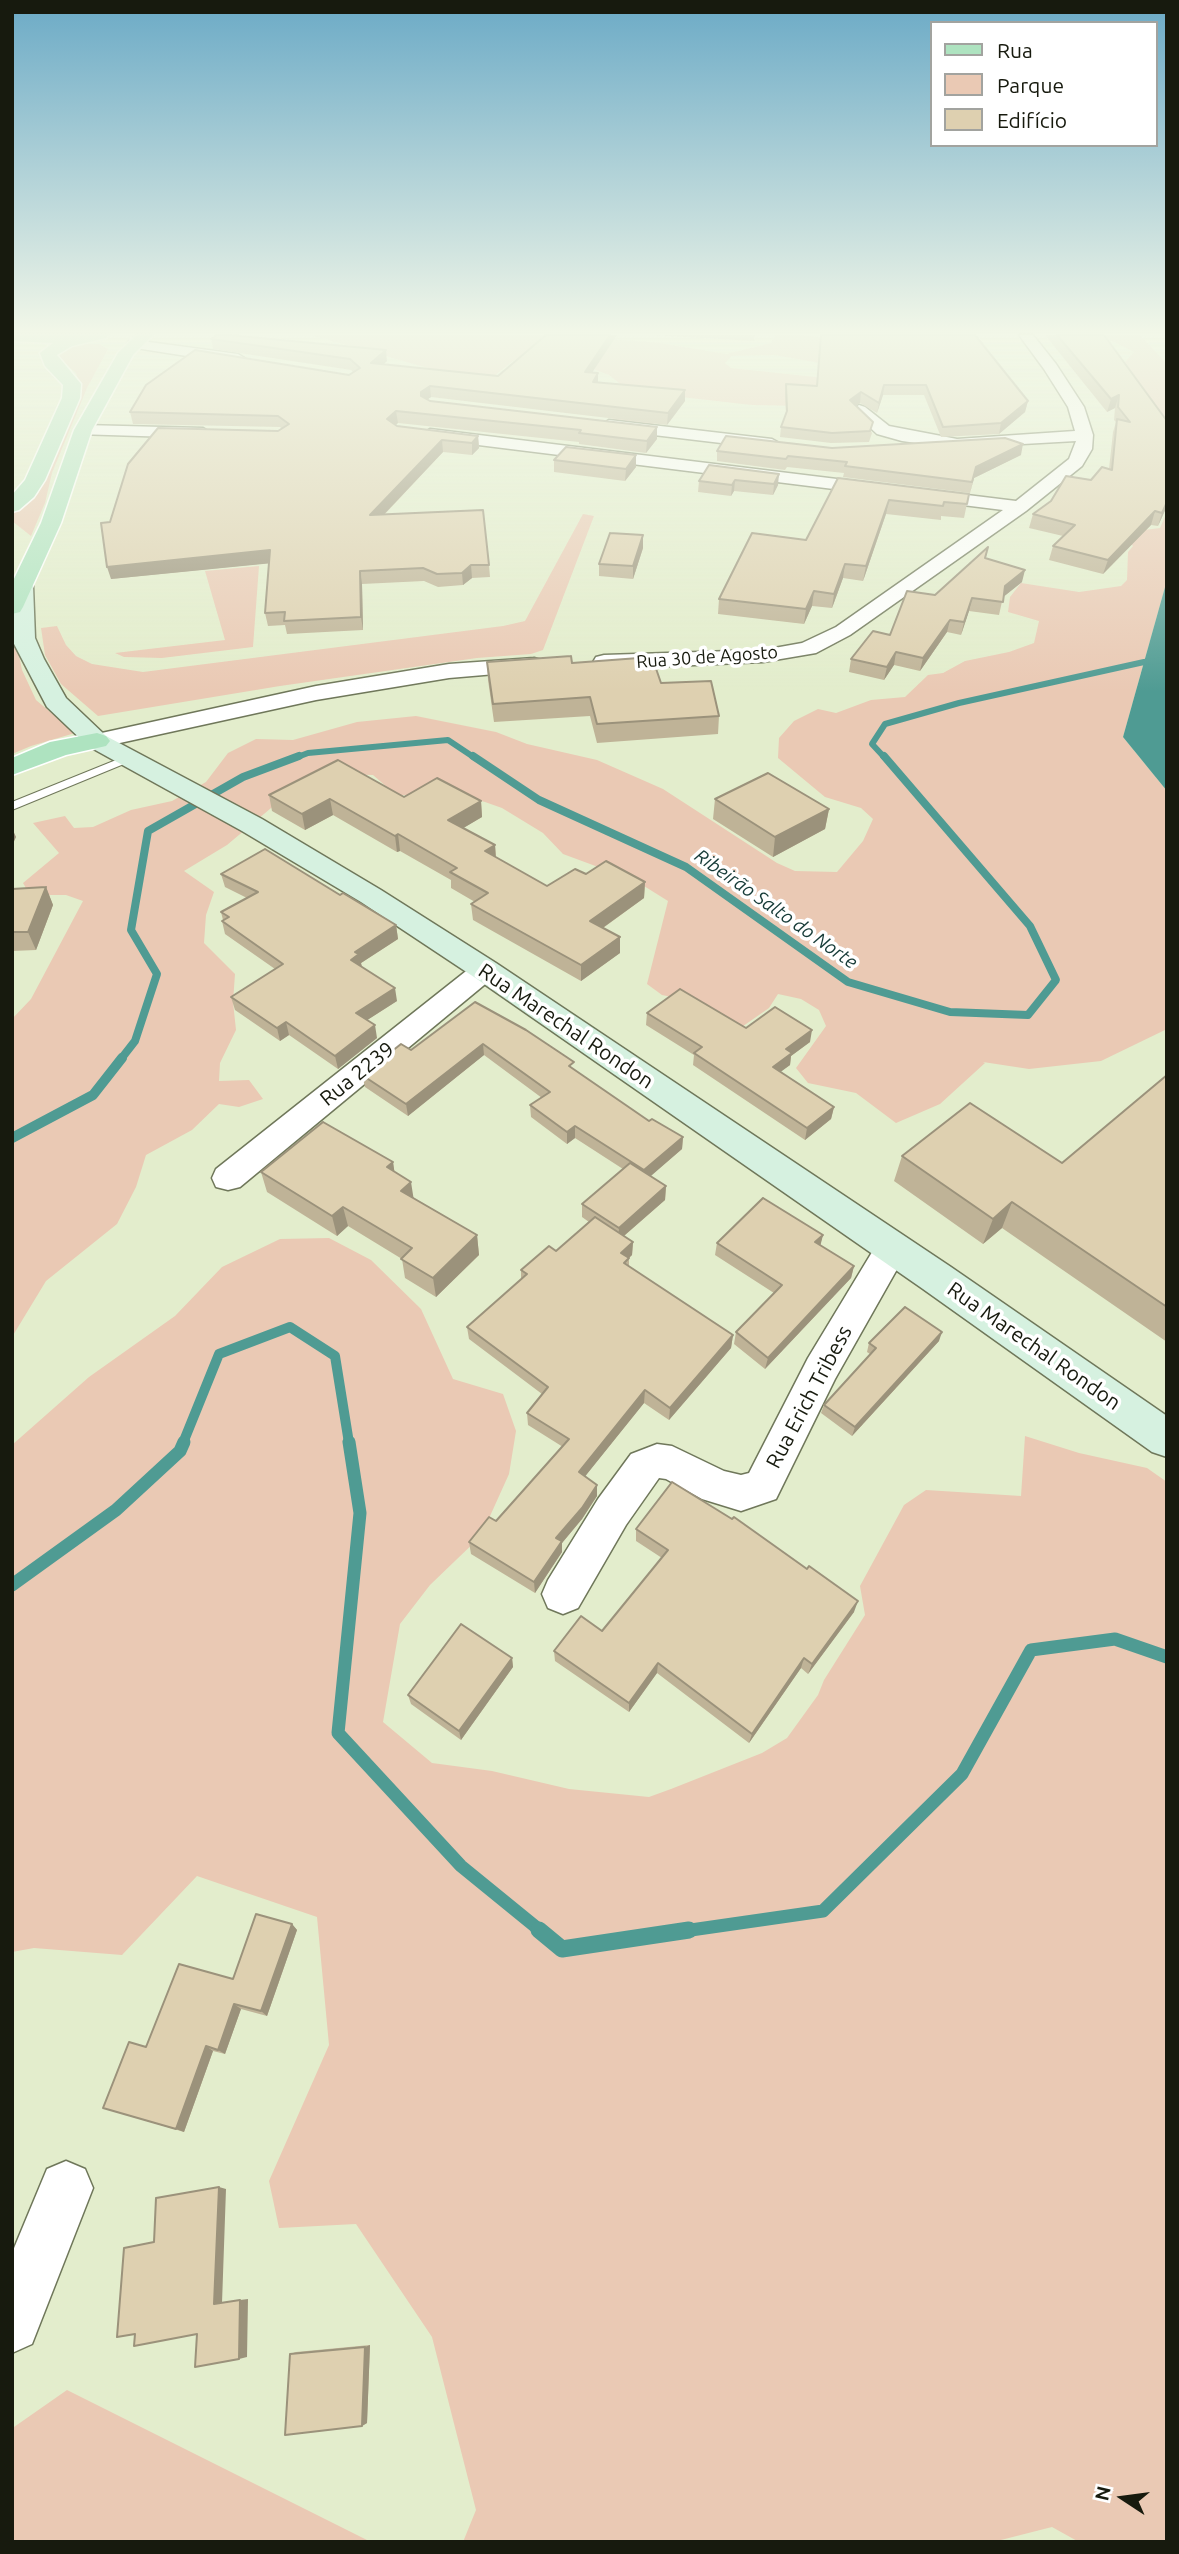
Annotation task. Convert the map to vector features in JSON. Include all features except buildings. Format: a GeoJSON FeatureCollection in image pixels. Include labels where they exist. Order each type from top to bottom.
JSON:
{"type":"FeatureCollection","features":[{"type":"Feature","properties":{"kind":"main road"},"geometry":{"type":"LineString","coordinates":[[12,506],[27,493],[47,454]]}},
{"type":"Feature","properties":{"kind":"main road"},"geometry":{"type":"LineString","coordinates":[[17,597],[25,556],[51,523],[75,454]]}},
{"type":"Feature","properties":{"kind":"main road","name":"Rua Marechal Rondon"},"geometry":{"type":"LineString","coordinates":[[17,597],[23,638],[32,659],[56,702],[97,741],[251,825],[371,896],[485,970],[1167,1439]]}},
{"type":"Feature","properties":{"kind":"main road"},"geometry":{"type":"LineString","coordinates":[[12,766],[59,748],[97,741]]}},
{"type":"Feature","properties":{"kind":"street"},"geometry":{"type":"LineString","coordinates":[[597,454],[1020,507]]}},
{"type":"Feature","properties":{"kind":"street","name":"Rua 30 de Agosto"},"geometry":{"type":"LineString","coordinates":[[584,663],[763,656],[808,648],[844,631],[1020,507],[1076,462],[1080,454]]}},
{"type":"Feature","properties":{"kind":"street"},"geometry":{"type":"LineString","coordinates":[[97,741],[316,693],[449,671],[559,664]]}},
{"type":"Feature","properties":{"kind":"street","name":"Rua 2239"},"geometry":{"type":"LineString","coordinates":[[228,1178],[485,970]]}},
{"type":"Feature","properties":{"kind":"street","name":"Rua Erich Tribess"},"geometry":{"type":"LineString","coordinates":[[563,1594],[612,1513],[645,1466],[657,1461],[672,1463],[716,1487],[741,1493],[762,1487],[821,1369],[892,1248]]}},
{"type":"Feature","properties":{"kind":"street"},"geometry":{"type":"LineString","coordinates":[[12,2324],[66,2188]]}},
{"type":"Feature","properties":{"kind":"lane"},"geometry":{"type":"LineString","coordinates":[[12,806],[130,759]]}},
{"type":"Feature","properties":{"kind":"green space"},"geometry":{"type":"Polygon","coordinates":[[[54,454],[60,454],[45,503],[31,536],[12,521],[12,514],[38,494],[54,454]]]}},
{"type":"Feature","properties":{"kind":"green space"},"geometry":{"type":"Polygon","coordinates":[[[1167,512],[1167,580],[1123,737],[1167,791],[1167,1029],[1101,1061],[1029,1069],[983,1062],[985,1063],[940,1104],[896,1123],[856,1093],[808,1083],[796,1068],[826,1026],[819,1010],[801,999],[778,994],[769,1008],[736,1031],[706,1004],[662,995],[647,984],[668,901],[636,881],[563,854],[543,833],[502,808],[433,787],[417,795],[396,795],[373,775],[333,774],[283,798],[227,845],[184,871],[214,892],[206,915],[204,943],[235,974],[233,1002],[236,1030],[220,1063],[219,1081],[249,1080],[263,1099],[239,1107],[219,1104],[192,1130],[146,1155],[136,1187],[117,1224],[46,1281],[12,1337],[12,1019],[31,999],[83,901],[66,895],[30,895],[23,883],[59,853],[33,823],[65,816],[74,828],[93,827],[131,810],[172,801],[206,782],[228,753],[256,739],[293,740],[357,722],[416,716],[496,732],[527,744],[597,760],[663,789],[777,863],[795,871],[837,872],[863,841],[873,819],[861,808],[825,797],[778,758],[779,738],[794,721],[818,709],[836,713],[871,700],[905,697],[928,675],[943,673],[965,661],[1009,652],[1034,643],[1039,621],[1008,612],[1010,597],[1021,583],[1079,592],[1121,586],[1127,580],[1128,552],[1133,546],[1121,533],[1160,528],[1167,512]]]}},
{"type":"Feature","properties":{"kind":"green space"},"geometry":{"type":"Polygon","coordinates":[[[583,514],[594,516],[543,650],[531,654],[477,658],[280,686],[98,716],[61,684],[45,655],[41,628],[57,626],[66,645],[76,656],[92,664],[143,672],[525,621],[583,514]]]}},
{"type":"Feature","properties":{"kind":"green space"},"geometry":{"type":"Polygon","coordinates":[[[259,566],[253,647],[162,658],[124,657],[115,653],[225,640],[205,571],[259,566]]]}},
{"type":"Feature","properties":{"kind":"green space"},"geometry":{"type":"Polygon","coordinates":[[[15,635],[22,670],[36,700],[75,733],[12,754],[12,640],[15,635]]]}},
{"type":"Feature","properties":{"kind":"green space"},"geometry":{"type":"Polygon","coordinates":[[[329,1238],[371,1260],[421,1309],[453,1379],[503,1394],[516,1431],[509,1474],[481,1536],[430,1585],[400,1624],[383,1722],[432,1763],[492,1771],[569,1789],[649,1797],[671,1789],[762,1753],[787,1738],[818,1695],[824,1680],[865,1615],[860,1586],[904,1505],[926,1490],[1021,1496],[1025,1436],[1079,1453],[1147,1468],[1167,1482],[1167,2542],[1079,2542],[1052,2527],[993,2542],[463,2542],[476,2510],[432,2337],[356,2224],[279,2228],[269,2181],[329,2045],[317,1917],[197,1876],[122,1955],[34,1948],[12,1952],[12,1445],[89,1377],[175,1316],[222,1267],[280,1239],[329,1238]]]}},
{"type":"Feature","properties":{"kind":"green space"},"geometry":{"type":"Polygon","coordinates":[[[67,2390],[371,2542],[12,2542],[14,2427],[67,2390]]]}},
{"type":"Feature","properties":{"kind":"water"},"geometry":{"type":"Polygon","coordinates":[[[1167,580],[1167,791],[1123,737],[1167,580]]]}},
{"type":"Feature","properties":{"kind":"waterway","name":"Ribeirão Salto do Norte"},"geometry":{"type":"LineString","coordinates":[[885,758],[872,744],[885,724],[959,703],[1144,662],[1167,660]]}},
{"type":"Feature","properties":{"kind":"waterway","name":"Ribeirão Salto do Norte"},"geometry":{"type":"LineString","coordinates":[[295,758],[308,753],[448,740],[475,758]]}},
{"type":"Feature","properties":{"kind":"waterway","name":"Ribeirão Salto do Norte"},"geometry":{"type":"LineString","coordinates":[[121,1059],[135,1041],[157,974],[131,930],[148,831],[243,777],[299,756]]}},
{"type":"Feature","properties":{"kind":"waterway","name":"Ribeirão Salto do Norte"},"geometry":{"type":"LineString","coordinates":[[473,756],[539,800],[686,867],[848,982],[950,1012],[1028,1015],[1056,980],[1030,926],[884,756]]}},
{"type":"Feature","properties":{"kind":"waterway","name":"Ribeirão Salto do Norte"},"geometry":{"type":"LineString","coordinates":[[12,1138],[93,1095],[122,1058]]}},
{"type":"Feature","properties":{"kind":"waterway","name":"Ribeirão Salto do Norte"},"geometry":{"type":"LineString","coordinates":[[183,1443],[219,1354],[290,1327],[335,1356],[349,1443]]}},
{"type":"Feature","properties":{"kind":"waterway","name":"Ribeirão Salto do Norte"},"geometry":{"type":"LineString","coordinates":[[12,1585],[116,1510],[180,1451],[184,1442]]}},
{"type":"Feature","properties":{"kind":"waterway","name":"Ribeirão Salto do Norte"},"geometry":{"type":"LineString","coordinates":[[349,1442],[360,1513],[338,1733],[461,1866],[542,1932]]}},
{"type":"Feature","properties":{"kind":"waterway","name":"Ribeirão Salto do Norte"},"geometry":{"type":"LineString","coordinates":[[677,1932],[823,1911],[962,1774],[1031,1650],[1115,1639],[1167,1657]]}},
{"type":"Feature","properties":{"kind":"waterway","name":"Ribeirão Salto do Norte"},"geometry":{"type":"LineString","coordinates":[[539,1930],[562,1949],[689,1930]]}}]}
